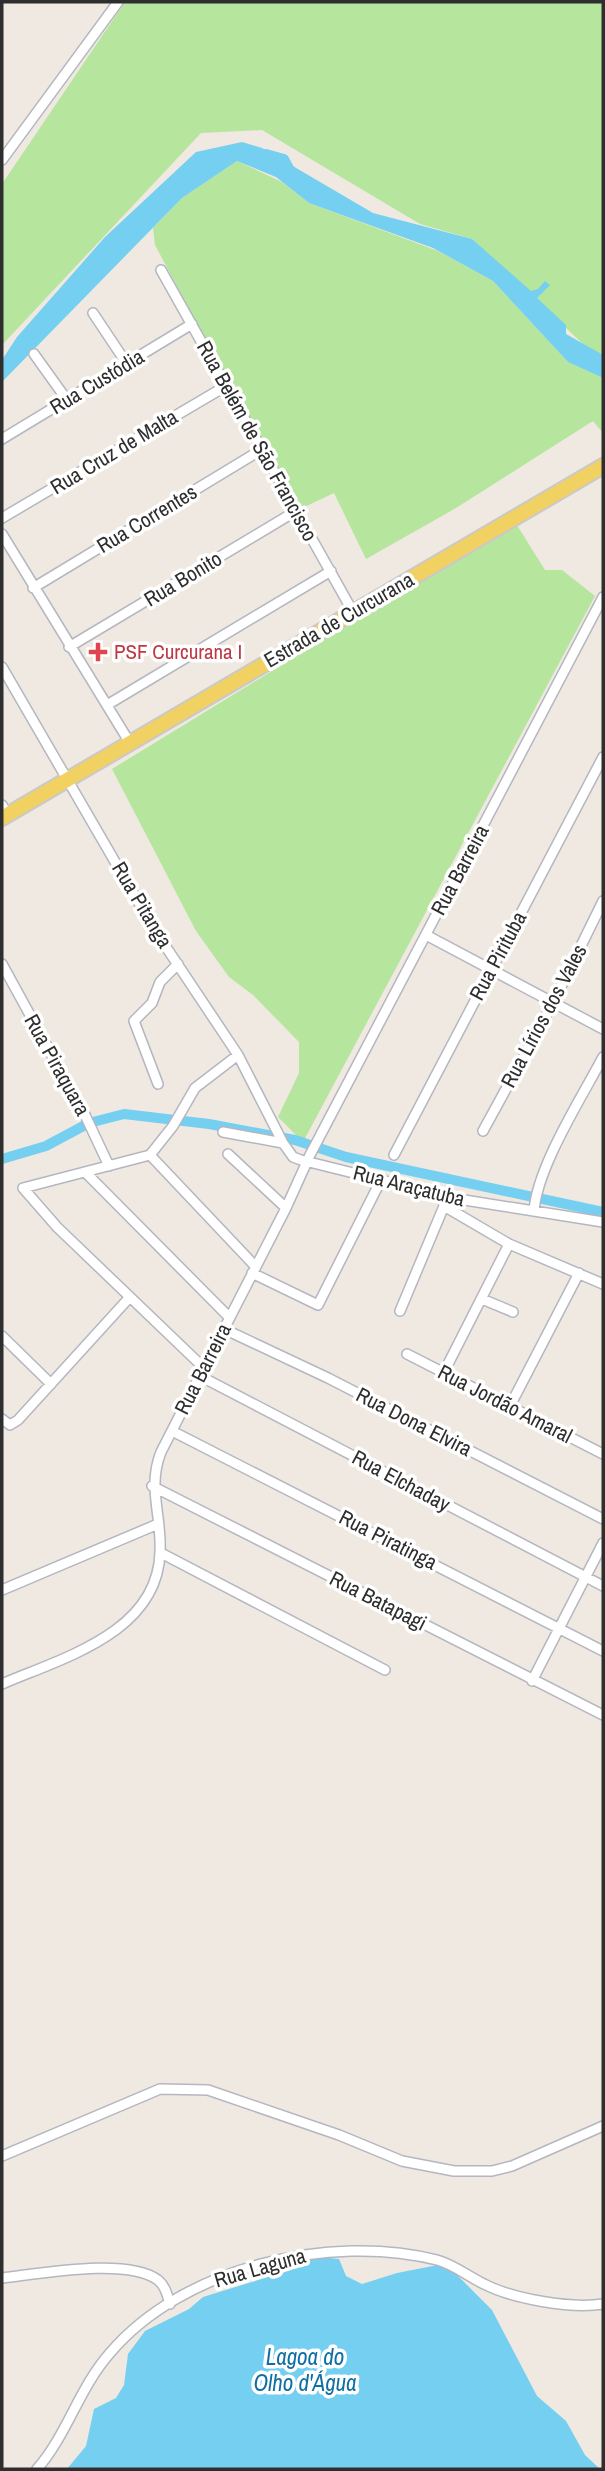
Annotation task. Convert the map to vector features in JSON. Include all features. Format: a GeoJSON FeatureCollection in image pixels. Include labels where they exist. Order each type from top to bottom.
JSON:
{"type":"FeatureCollection","features":[{"type":"Feature","properties":{"kind":"main road","name":"Estrada de Curcurana"},"geometry":{"type":"LineString","coordinates":[[4,812],[130,743],[603,466]]}},
{"type":"Feature","properties":{"kind":"street"},"geometry":{"type":"LineString","coordinates":[[2,160],[118,2]]}},
{"type":"Feature","properties":{"kind":"street","name":"Rua Belém de São Francisco"},"geometry":{"type":"LineString","coordinates":[[161,270],[353,612]]}},
{"type":"Feature","properties":{"kind":"street"},"geometry":{"type":"LineString","coordinates":[[93,313],[127,364]]}},
{"type":"Feature","properties":{"kind":"street","name":"Rua Custódia"},"geometry":{"type":"LineString","coordinates":[[2,439],[192,324]]}},
{"type":"Feature","properties":{"kind":"street"},"geometry":{"type":"LineString","coordinates":[[34,354],[67,400]]}},
{"type":"Feature","properties":{"kind":"street","name":"Rua Cruz de Malta"},"geometry":{"type":"LineString","coordinates":[[2,519],[226,386]]}},
{"type":"Feature","properties":{"kind":"street","name":"Rua Correntes"},"geometry":{"type":"LineString","coordinates":[[33,588],[261,450]]}},
{"type":"Feature","properties":{"kind":"street","name":"Rua Bonito"},"geometry":{"type":"LineString","coordinates":[[69,647],[296,511]]}},
{"type":"Feature","properties":{"kind":"street"},"geometry":{"type":"LineString","coordinates":[[2,534],[6,548],[130,743]]}},
{"type":"Feature","properties":{"kind":"street"},"geometry":{"type":"LineString","coordinates":[[107,705],[331,571]]}},
{"type":"Feature","properties":{"kind":"street","name":"Rua Barreira"},"geometry":{"type":"LineString","coordinates":[[161,1553],[152,1486],[155,1467],[316,1143],[603,597]]}},
{"type":"Feature","properties":{"kind":"street"},"geometry":{"type":"LineString","coordinates":[[591,621],[603,623]]}},
{"type":"Feature","properties":{"kind":"street","name":"Rua Pitanga"},"geometry":{"type":"LineString","coordinates":[[2,667],[178,964],[238,1055],[283,1143]]}},
{"type":"Feature","properties":{"kind":"street","name":"Rua Pirituba"},"geometry":{"type":"LineString","coordinates":[[394,1155],[603,757]]}},
{"type":"Feature","properties":{"kind":"street","name":"Rua Lírios dos Vales"},"geometry":{"type":"LineString","coordinates":[[483,1131],[553,1003],[603,901]]}},
{"type":"Feature","properties":{"kind":"street"},"geometry":{"type":"LineString","coordinates":[[426,935],[603,1030]]}},
{"type":"Feature","properties":{"kind":"street","name":"Rua Piraquara"},"geometry":{"type":"LineString","coordinates":[[2,964],[86,1117],[109,1167]]}},
{"type":"Feature","properties":{"kind":"street"},"geometry":{"type":"LineString","coordinates":[[158,1084],[134,1021],[152,1003],[159,982],[178,964]]}},
{"type":"Feature","properties":{"kind":"street"},"geometry":{"type":"LineString","coordinates":[[86,1173],[150,1155],[173,1126],[195,1088],[238,1055]]}},
{"type":"Feature","properties":{"kind":"street"},"geometry":{"type":"LineString","coordinates":[[534,1210],[535,1197],[545,1169],[603,1057]]}},
{"type":"Feature","properties":{"kind":"street","name":"Rua Araçatuba"},"geometry":{"type":"LineString","coordinates":[[223,1132],[283,1143],[293,1157],[309,1158],[474,1202],[603,1222]]}},
{"type":"Feature","properties":{"kind":"street"},"geometry":{"type":"LineString","coordinates":[[228,1154],[286,1208]]}},
{"type":"Feature","properties":{"kind":"street"},"geometry":{"type":"LineString","coordinates":[[150,1155],[254,1270],[318,1305],[382,1178]]}},
{"type":"Feature","properties":{"kind":"street"},"geometry":{"type":"LineString","coordinates":[[86,1173],[229,1317]]}},
{"type":"Feature","properties":{"kind":"street","name":"Rua Elchaday"},"geometry":{"type":"LineString","coordinates":[[86,1173],[23,1188],[201,1371],[603,1586]]}},
{"type":"Feature","properties":{"kind":"street"},"geometry":{"type":"LineString","coordinates":[[400,1311],[444,1206],[443,1200],[434,1192]]}},
{"type":"Feature","properties":{"kind":"street"},"geometry":{"type":"LineString","coordinates":[[444,1206],[509,1244],[603,1284]]}},
{"type":"Feature","properties":{"kind":"street"},"geometry":{"type":"LineString","coordinates":[[444,1372],[509,1244]]}},
{"type":"Feature","properties":{"kind":"street"},"geometry":{"type":"LineString","coordinates":[[510,1406],[579,1273]]}},
{"type":"Feature","properties":{"kind":"street"},"geometry":{"type":"LineString","coordinates":[[6,1422],[18,1420],[129,1298]]}},
{"type":"Feature","properties":{"kind":"street"},"geometry":{"type":"LineString","coordinates":[[482,1298],[513,1312]]}},
{"type":"Feature","properties":{"kind":"street","name":"Rua Dona Elvira"},"geometry":{"type":"LineString","coordinates":[[224,1329],[328,1378],[603,1519]]}},
{"type":"Feature","properties":{"kind":"street"},"geometry":{"type":"LineString","coordinates":[[2,1336],[51,1384]]}},
{"type":"Feature","properties":{"kind":"street","name":"Rua Jordão Amaral"},"geometry":{"type":"LineString","coordinates":[[407,1354],[603,1454]]}},
{"type":"Feature","properties":{"kind":"street","name":"Rua Piratinga"},"geometry":{"type":"LineString","coordinates":[[172,1431],[603,1651]]}},
{"type":"Feature","properties":{"kind":"street","name":"Rua Batapagi"},"geometry":{"type":"LineString","coordinates":[[152,1486],[603,1716]]}},
{"type":"Feature","properties":{"kind":"street"},"geometry":{"type":"LineString","coordinates":[[2,1590],[158,1524]]}},
{"type":"Feature","properties":{"kind":"street"},"geometry":{"type":"LineString","coordinates":[[532,1681],[603,1543]]}},
{"type":"Feature","properties":{"kind":"street"},"geometry":{"type":"LineString","coordinates":[[2,1684],[110,1635],[132,1618],[155,1580],[161,1553],[385,1671]]}},
{"type":"Feature","properties":{"kind":"street"},"geometry":{"type":"LineString","coordinates":[[2,2156],[160,2089],[208,2090],[339,2135],[402,2161],[454,2171],[492,2171],[512,2166],[530,2155],[603,2126]]}},
{"type":"Feature","properties":{"kind":"street","name":"Rua Laguna"},"geometry":{"type":"LineString","coordinates":[[37,2469],[51,2451],[78,2398],[111,2351],[170,2304],[206,2284],[255,2266],[302,2254],[333,2250],[415,2255],[441,2260],[485,2285],[509,2294],[583,2306],[603,2304]]}},
{"type":"Feature","properties":{"kind":"street"},"geometry":{"type":"LineString","coordinates":[[2,2278],[92,2270],[137,2272],[148,2275],[165,2287],[170,2304]]}},
{"type":"Feature","properties":{"kind":"green space"},"geometry":{"type":"Polygon","coordinates":[[[125,2],[603,2],[603,356],[584,345],[472,239],[420,224],[262,130],[201,133],[2,345],[2,184],[125,2]]]}},
{"type":"Feature","properties":{"kind":"green space"},"geometry":{"type":"Polygon","coordinates":[[[237,161],[282,182],[309,203],[438,251],[493,281],[568,362],[603,378],[603,433],[593,421],[456,508],[366,559],[334,493],[296,511],[155,245],[153,228],[182,198],[237,161]]]}},
{"type":"Feature","properties":{"kind":"green space"},"geometry":{"type":"Polygon","coordinates":[[[515,522],[545,570],[562,570],[595,596],[303,1142],[278,1117],[299,1073],[299,1042],[253,995],[229,977],[196,931],[112,769],[515,522]]]}},
{"type":"Feature","properties":{"kind":"water"},"geometry":{"type":"Polygon","coordinates":[[[242,142],[262,148],[373,213],[472,239],[531,291],[538,289],[545,281],[550,285],[537,298],[566,325],[566,334],[603,355],[603,378],[568,362],[493,281],[433,248],[309,203],[276,177],[237,161],[182,198],[2,382],[2,360],[17,337],[105,237],[196,152],[242,142]]]}},
{"type":"Feature","properties":{"kind":"water","name":"Lagoa do Olho d'Água"},"geometry":{"type":"Polygon","coordinates":[[[310,2256],[339,2259],[346,2276],[362,2284],[397,2273],[438,2265],[450,2268],[492,2310],[537,2396],[566,2421],[585,2455],[600,2469],[67,2469],[86,2446],[94,2409],[116,2398],[124,2385],[128,2354],[145,2331],[189,2309],[203,2297],[281,2273],[310,2256]]]}},
{"type":"Feature","properties":{"kind":"waterway"},"geometry":{"type":"LineString","coordinates":[[266,154],[284,159],[291,172]]}},
{"type":"Feature","properties":{"kind":"waterway"},"geometry":{"type":"LineString","coordinates":[[2,1159],[46,1146],[89,1123],[124,1114],[209,1124],[295,1140],[346,1157],[603,1212]]}},
{"type":"Feature","properties":{"kind":"place","name":"PSF Curcurana I"},"geometry":{"type":"Point","coordinates":[98,652]}}]}
